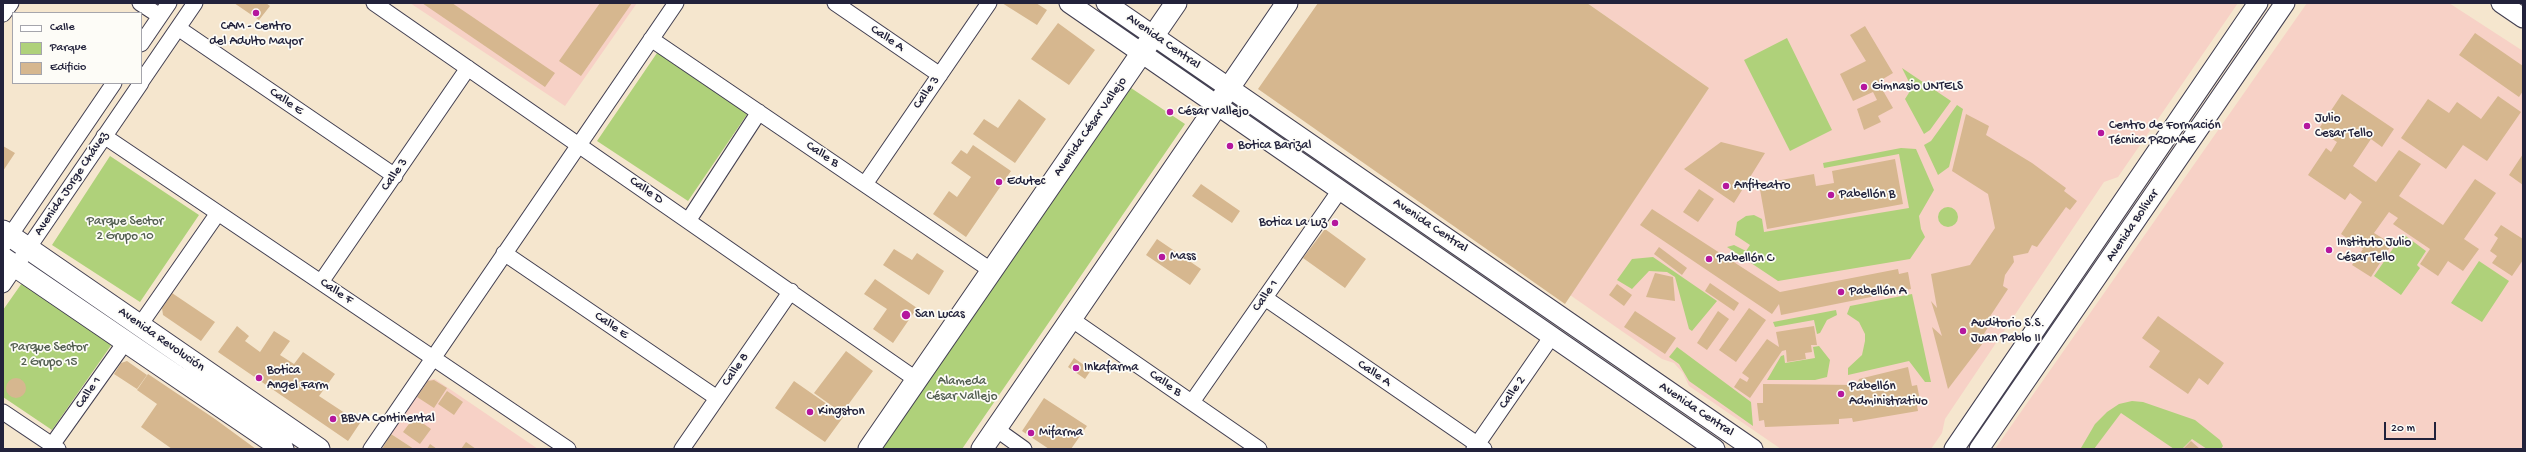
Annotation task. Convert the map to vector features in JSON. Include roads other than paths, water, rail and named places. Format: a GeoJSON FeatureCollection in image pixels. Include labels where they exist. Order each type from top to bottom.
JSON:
{"type":"FeatureCollection","features":[{"type":"Feature","properties":{"kind":"main road","name":"Avenida César Vallejo"},"geometry":{"type":"LineString","coordinates":[[869,449],[1176,3]]}},
{"type":"Feature","properties":{"kind":"main road"},"geometry":{"type":"LineString","coordinates":[[982,449],[1287,3]]}},
{"type":"Feature","properties":{"kind":"main road","name":"Avenida Revolución"},"geometry":{"type":"LineString","coordinates":[[5,238],[28,248],[319,449]]}},
{"type":"Feature","properties":{"kind":"main road","name":"Avenida Revolución"},"geometry":{"type":"LineString","coordinates":[[9,262],[283,449]]}},
{"type":"Feature","properties":{"kind":"street"},"geometry":{"type":"LineString","coordinates":[[3,14],[11,3]]}},
{"type":"Feature","properties":{"kind":"street"},"geometry":{"type":"LineString","coordinates":[[140,3],[160,16]]}},
{"type":"Feature","properties":{"kind":"street"},"geometry":{"type":"LineString","coordinates":[[142,43],[169,3]]}},
{"type":"Feature","properties":{"kind":"street","name":"Avenida Jorge Chávez"},"geometry":{"type":"LineString","coordinates":[[142,82],[195,3]]}},
{"type":"Feature","properties":{"kind":"street","name":"Calle D"},"geometry":{"type":"LineString","coordinates":[[374,3],[917,380]]}},
{"type":"Feature","properties":{"kind":"street"},"geometry":{"type":"LineString","coordinates":[[371,449],[676,3]]}},
{"type":"Feature","properties":{"kind":"street","name":"Calle A"},"geometry":{"type":"LineString","coordinates":[[835,3],[940,75]]}},
{"type":"Feature","properties":{"kind":"street","name":"Calle 3"},"geometry":{"type":"LineString","coordinates":[[865,184],[989,3]]}},
{"type":"Feature","properties":{"kind":"street","name":"Avenida Central"},"geometry":{"type":"LineString","coordinates":[[1069,3],[1715,449]]}},
{"type":"Feature","properties":{"kind":"street","name":"Avenida Central"},"geometry":{"type":"LineString","coordinates":[[1106,3],[1753,449]]}},
{"type":"Feature","properties":{"kind":"street","name":"Avenida Bolívar"},"geometry":{"type":"LineString","coordinates":[[1954,449],[2258,3]]}},
{"type":"Feature","properties":{"kind":"street","name":"Avenida Bolívar"},"geometry":{"type":"LineString","coordinates":[[1979,449],[2286,3]]}},
{"type":"Feature","properties":{"kind":"street"},"geometry":{"type":"LineString","coordinates":[[2501,3],[2523,18]]}},
{"type":"Feature","properties":{"kind":"street","name":"Calle E"},"geometry":{"type":"LineString","coordinates":[[178,28],[395,176]]}},
{"type":"Feature","properties":{"kind":"street","name":"Calle B"},"geometry":{"type":"LineString","coordinates":[[651,39],[992,271]]}},
{"type":"Feature","properties":{"kind":"street"},"geometry":{"type":"LineString","coordinates":[[2218,62],[2238,74]]}},
{"type":"Feature","properties":{"kind":"street","name":"Calle 3"},"geometry":{"type":"LineString","coordinates":[[321,282],[468,68]]}},
{"type":"Feature","properties":{"kind":"street","name":"Avenida Jorge Chávez"},"geometry":{"type":"LineString","coordinates":[[5,238],[113,84]]}},
{"type":"Feature","properties":{"kind":"street","name":"Avenida Jorge Chávez"},"geometry":{"type":"LineString","coordinates":[[3,285],[9,262],[28,248],[140,84]]}},
{"type":"Feature","properties":{"kind":"street"},"geometry":{"type":"LineString","coordinates":[[688,221],[759,112]]}},
{"type":"Feature","properties":{"kind":"street"},"geometry":{"type":"LineString","coordinates":[[2183,113],[2201,125]]}},
{"type":"Feature","properties":{"kind":"street","name":"Calle F"},"geometry":{"type":"LineString","coordinates":[[104,136],[568,449]]}},
{"type":"Feature","properties":{"kind":"street","name":"Calle 1"},"geometry":{"type":"LineString","coordinates":[[1192,402],[1340,190]]}},
{"type":"Feature","properties":{"kind":"street"},"geometry":{"type":"LineString","coordinates":[[140,325],[218,212]]}},
{"type":"Feature","properties":{"kind":"street","name":"Calle E"},"geometry":{"type":"LineString","coordinates":[[504,253],[717,398]]}},
{"type":"Feature","properties":{"kind":"street","name":"Calle 8"},"geometry":{"type":"LineString","coordinates":[[682,449],[791,292]]}},
{"type":"Feature","properties":{"kind":"street","name":"Calle A"},"geometry":{"type":"LineString","coordinates":[[1265,298],[1479,447]]}},
{"type":"Feature","properties":{"kind":"street","name":"Calle B"},"geometry":{"type":"LineString","coordinates":[[1071,319],[1260,449]]}},
{"type":"Feature","properties":{"kind":"street","name":"Calle 2"},"geometry":{"type":"LineString","coordinates":[[1479,447],[1552,336]]}},
{"type":"Feature","properties":{"kind":"street","name":"Calle 1"},"geometry":{"type":"LineString","coordinates":[[55,447],[126,341]]}},
{"type":"Feature","properties":{"kind":"street"},"geometry":{"type":"LineString","coordinates":[[1992,393],[2010,405]]}},
{"type":"Feature","properties":{"kind":"street"},"geometry":{"type":"LineString","coordinates":[[3,412],[55,447]]}},
{"type":"Feature","properties":{"kind":"street"},"geometry":{"type":"LineString","coordinates":[[996,429],[1024,449]]}},
{"type":"Feature","properties":{"kind":"place","name":"CAM - Centro del Adulto Mayor"},"geometry":{"type":"Point","coordinates":[256,13]}},
{"type":"Feature","properties":{"kind":"place","name":"Gimnasio UNTELS"},"geometry":{"type":"Point","coordinates":[1864,87]}},
{"type":"Feature","properties":{"kind":"place","name":"César Vallejo"},"geometry":{"type":"Point","coordinates":[1170,112]}},
{"type":"Feature","properties":{"kind":"place","name":"Julio Cesar Tello"},"geometry":{"type":"Point","coordinates":[2307,126]}},
{"type":"Feature","properties":{"kind":"place","name":"Centro de Formación Técnica PROMAE"},"geometry":{"type":"Point","coordinates":[2101,133]}},
{"type":"Feature","properties":{"kind":"place","name":"Botica Barizal"},"geometry":{"type":"Point","coordinates":[1230,146]}},
{"type":"Feature","properties":{"kind":"place","name":"Edutec"},"geometry":{"type":"Point","coordinates":[999,182]}},
{"type":"Feature","properties":{"kind":"place","name":"Anfiteatro"},"geometry":{"type":"Point","coordinates":[1726,186]}},
{"type":"Feature","properties":{"kind":"place","name":"Pabellón B"},"geometry":{"type":"Point","coordinates":[1831,195]}},
{"type":"Feature","properties":{"kind":"place","name":"Botica La Luz"},"geometry":{"type":"Point","coordinates":[1335,223]}},
{"type":"Feature","properties":{"kind":"place","name":"Instituto Julio César Tello"},"geometry":{"type":"Point","coordinates":[2329,250]}},
{"type":"Feature","properties":{"kind":"place","name":"Mass"},"geometry":{"type":"Point","coordinates":[1162,257]}},
{"type":"Feature","properties":{"kind":"place","name":"Pabellón C"},"geometry":{"type":"Point","coordinates":[1709,259]}},
{"type":"Feature","properties":{"kind":"place","name":"Pabellón A"},"geometry":{"type":"Point","coordinates":[1841,292]}},
{"type":"Feature","properties":{"kind":"place","name":"San Lucas"},"geometry":{"type":"Point","coordinates":[906,315]}},
{"type":"Feature","properties":{"kind":"place","name":"Auditorio S.S. Juan Pablo II"},"geometry":{"type":"Point","coordinates":[1963,331]}},
{"type":"Feature","properties":{"kind":"place","name":"Inkafarma"},"geometry":{"type":"Point","coordinates":[1076,368]}},
{"type":"Feature","properties":{"kind":"place","name":"Botica Angel Farm"},"geometry":{"type":"Point","coordinates":[259,378]}},
{"type":"Feature","properties":{"kind":"place","name":"Pabellón Administrativo"},"geometry":{"type":"Point","coordinates":[1841,394]}},
{"type":"Feature","properties":{"kind":"place","name":"Kingston"},"geometry":{"type":"Point","coordinates":[810,412]}},
{"type":"Feature","properties":{"kind":"place","name":"BBVA Continental"},"geometry":{"type":"Point","coordinates":[333,419]}},
{"type":"Feature","properties":{"kind":"place","name":"Mifarma"},"geometry":{"type":"Point","coordinates":[1031,433]}},
{"type":"Feature","properties":{"kind":"park label","name":"Parque Sector 2 Grupo 10"},"geometry":{"type":"Point","coordinates":[125,230]}},
{"type":"Feature","properties":{"kind":"park label","name":"Parque Sector 2 Grupo 15"},"geometry":{"type":"Point","coordinates":[49,356]}},
{"type":"Feature","properties":{"kind":"park label","name":"Alameda César Vallejo"},"geometry":{"type":"Point","coordinates":[962,390]}}]}
